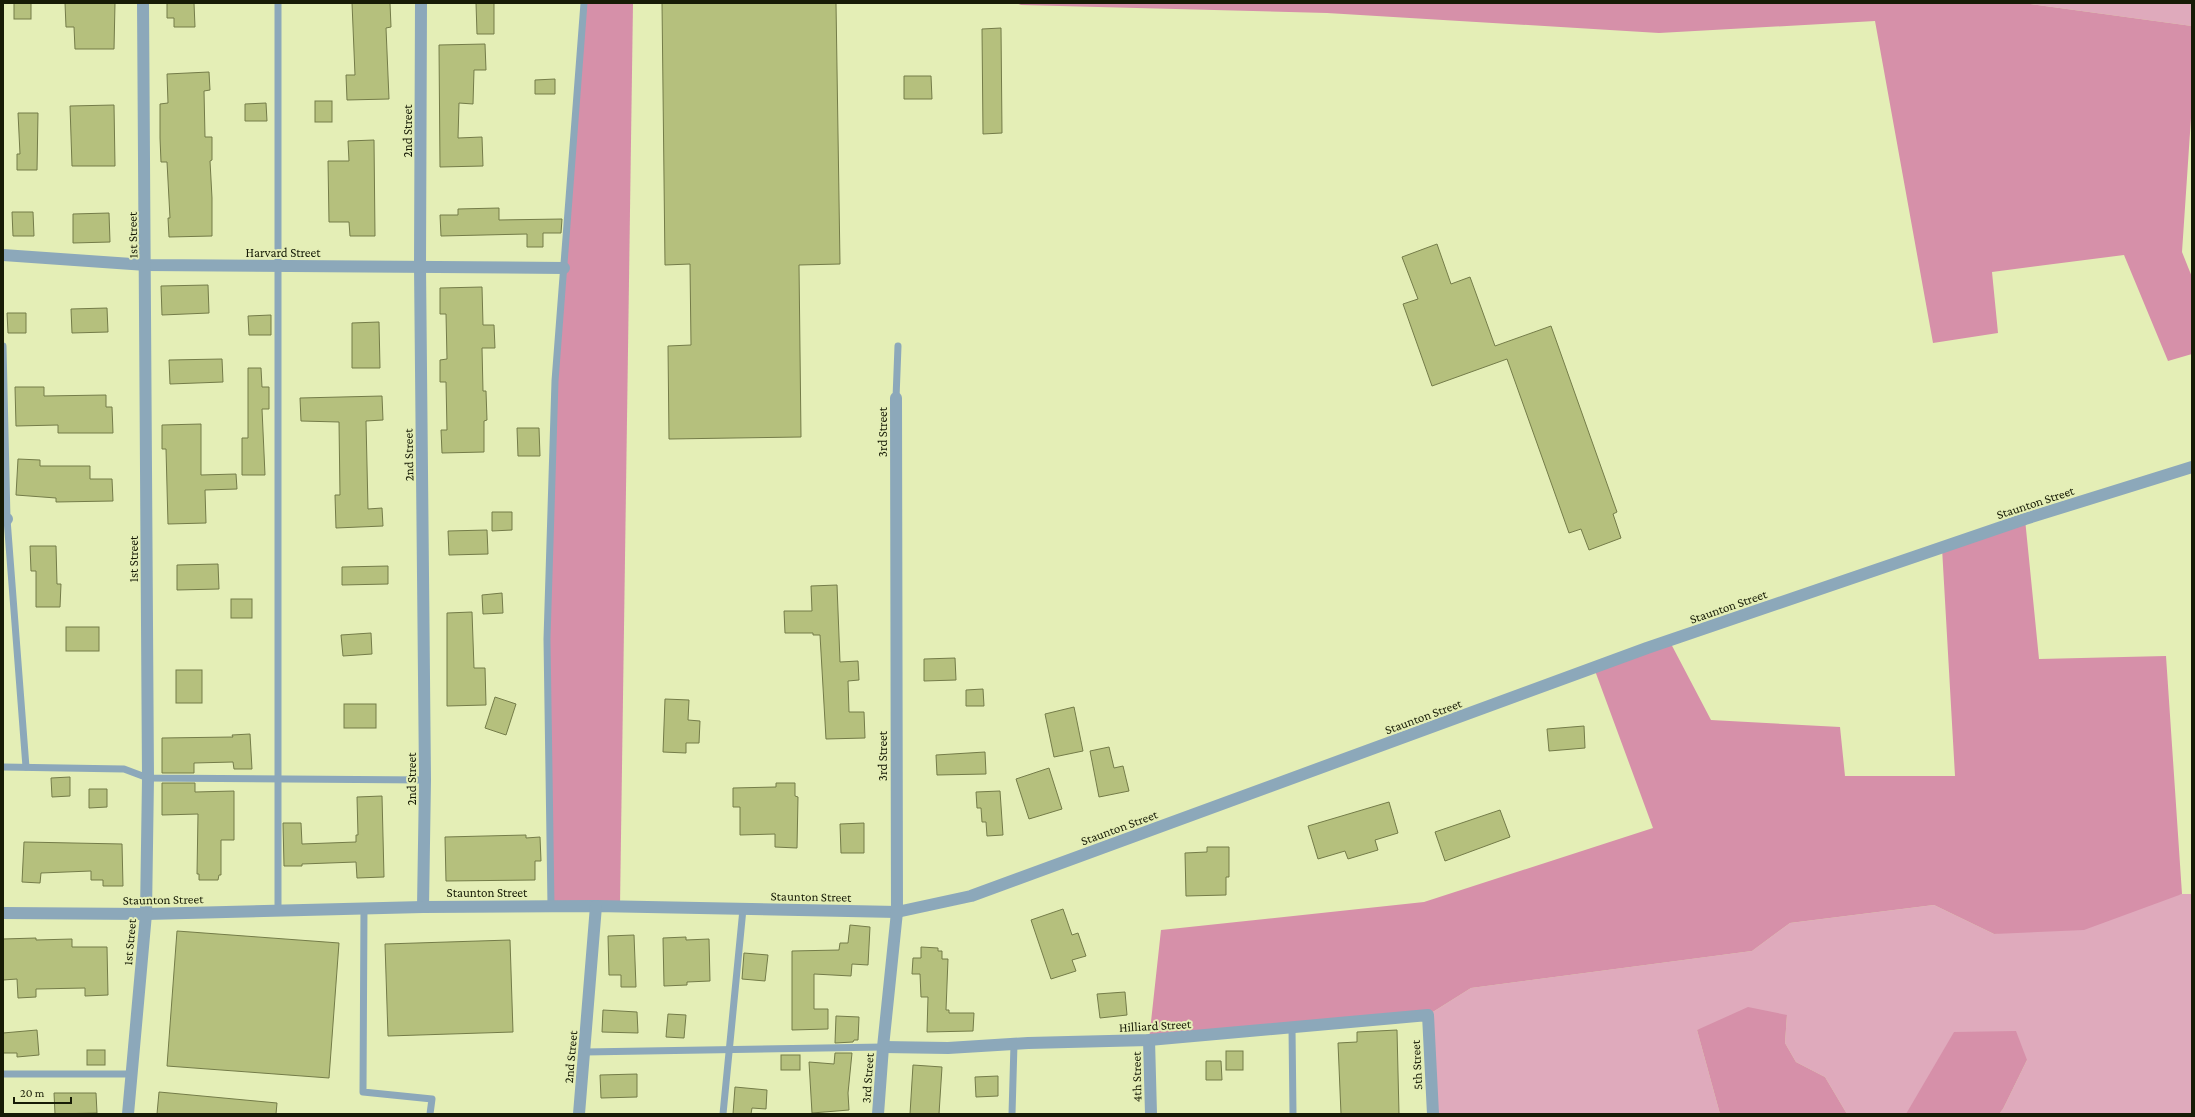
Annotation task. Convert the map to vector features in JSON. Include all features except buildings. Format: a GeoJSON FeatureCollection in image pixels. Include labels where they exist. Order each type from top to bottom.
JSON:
{"type":"FeatureCollection","features":[{"type":"Feature","properties":{"kind":"street","name":"1st Street"},"geometry":{"type":"LineString","coordinates":[[128,1114],[146,914],[148,778],[146,265],[143,3]]}},
{"type":"Feature","properties":{"kind":"street","name":"2nd Street"},"geometry":{"type":"LineString","coordinates":[[421,3],[420,266],[425,780],[423,907]]}},
{"type":"Feature","properties":{"kind":"street","name":"Harvard Street"},"geometry":{"type":"LineString","coordinates":[[3,255],[146,265],[564,268]]}},
{"type":"Feature","properties":{"kind":"street","name":"3rd Street"},"geometry":{"type":"LineString","coordinates":[[878,1114],[883,1047],[897,912],[896,398]]}},
{"type":"Feature","properties":{"kind":"street","name":"Staunton Street"},"geometry":{"type":"LineString","coordinates":[[3,913],[146,914],[364,908],[551,906],[897,912],[971,896],[1646,648],[2018,522],[2192,467]]}},
{"type":"Feature","properties":{"kind":"street","name":"2nd Street"},"geometry":{"type":"LineString","coordinates":[[579,1114],[596,906]]}},
{"type":"Feature","properties":{"kind":"street","name":"Hilliard Street"},"geometry":{"type":"LineString","coordinates":[[883,1047],[948,1048],[1014,1044],[1150,1040],[1428,1015]]}},
{"type":"Feature","properties":{"kind":"street","name":"5th Street"},"geometry":{"type":"LineString","coordinates":[[1428,1015],[1433,1114]]}},
{"type":"Feature","properties":{"kind":"street","name":"4th Street"},"geometry":{"type":"LineString","coordinates":[[1150,1040],[1151,1114]]}},
{"type":"Feature","properties":{"kind":"lane"},"geometry":{"type":"LineString","coordinates":[[278,3],[276,266],[278,910]]}},
{"type":"Feature","properties":{"kind":"lane"},"geometry":{"type":"LineString","coordinates":[[551,906],[547,639],[555,381],[584,3]]}},
{"type":"Feature","properties":{"kind":"lane"},"geometry":{"type":"LineString","coordinates":[[3,346],[5,519],[26,767]]}},
{"type":"Feature","properties":{"kind":"lane"},"geometry":{"type":"LineString","coordinates":[[896,398],[898,346]]}},
{"type":"Feature","properties":{"kind":"lane"},"geometry":{"type":"LineString","coordinates":[[3,767],[124,769],[148,778],[425,780]]}},
{"type":"Feature","properties":{"kind":"lane"},"geometry":{"type":"LineString","coordinates":[[364,908],[363,1092],[432,1099],[430,1114]]}},
{"type":"Feature","properties":{"kind":"lane"},"geometry":{"type":"LineString","coordinates":[[723,1114],[743,909]]}},
{"type":"Feature","properties":{"kind":"lane"},"geometry":{"type":"LineString","coordinates":[[1292,1028],[1293,1114]]}},
{"type":"Feature","properties":{"kind":"lane"},"geometry":{"type":"LineString","coordinates":[[1012,1114],[1014,1044]]}},
{"type":"Feature","properties":{"kind":"lane"},"geometry":{"type":"LineString","coordinates":[[585,1052],[883,1047]]}},
{"type":"Feature","properties":{"kind":"lane"},"geometry":{"type":"LineString","coordinates":[[3,1074],[132,1074]]}},
{"type":"Feature","properties":{"kind":"shaded area"},"geometry":{"type":"Polygon","coordinates":[[[584,3],[633,3],[620,906],[551,906],[547,639],[555,381],[584,3]]]}},
{"type":"Feature","properties":{"kind":"shaded area"},"geometry":{"type":"Polygon","coordinates":[[[1016,3],[2023,3],[2192,26],[2192,103],[2182,252],[2192,277],[2192,354],[2168,361],[2124,255],[1992,272],[1998,333],[1933,343],[1875,21],[1659,33],[1327,13],[1021,5],[1016,3]]]}},
{"type":"Feature","properties":{"kind":"shaded area"},"geometry":{"type":"Polygon","coordinates":[[[2023,3],[2192,3],[2192,26],[2023,3]]]}},
{"type":"Feature","properties":{"kind":"shaded area"},"geometry":{"type":"Polygon","coordinates":[[[2025,519],[2039,659],[2166,656],[2182,894],[2084,930],[1994,934],[1934,905],[1790,923],[1752,951],[1471,988],[1428,1015],[1149,1040],[1161,930],[1424,902],[1653,828],[1594,668],[1669,640],[1711,720],[1840,727],[1845,776],[1955,776],[1942,548],[2025,519]]]}},
{"type":"Feature","properties":{"kind":"shaded area"},"geometry":{"type":"Polygon","coordinates":[[[2182,894],[2192,894],[2192,1114],[1999,1114],[2003,1109],[2027,1060],[1906,1114],[1847,1114],[1825,1077],[1796,1062],[1785,1043],[1787,1015],[1697,1030],[1720,1114],[1433,1114],[1428,1015],[1471,988],[1752,951],[1790,923],[1934,905],[1994,934],[2182,894]]]}},
{"type":"Feature","properties":{"kind":"shaded area"},"geometry":{"type":"Polygon","coordinates":[[[1748,1007],[1787,1015],[1785,1043],[1796,1062],[1825,1077],[1847,1114],[1720,1114],[1697,1030],[1748,1007]]]}},
{"type":"Feature","properties":{"kind":"shaded area"},"geometry":{"type":"Polygon","coordinates":[[[2016,1031],[2027,1060],[2003,1109],[1999,1114],[1906,1114],[1954,1032],[2016,1031]]]}}]}
